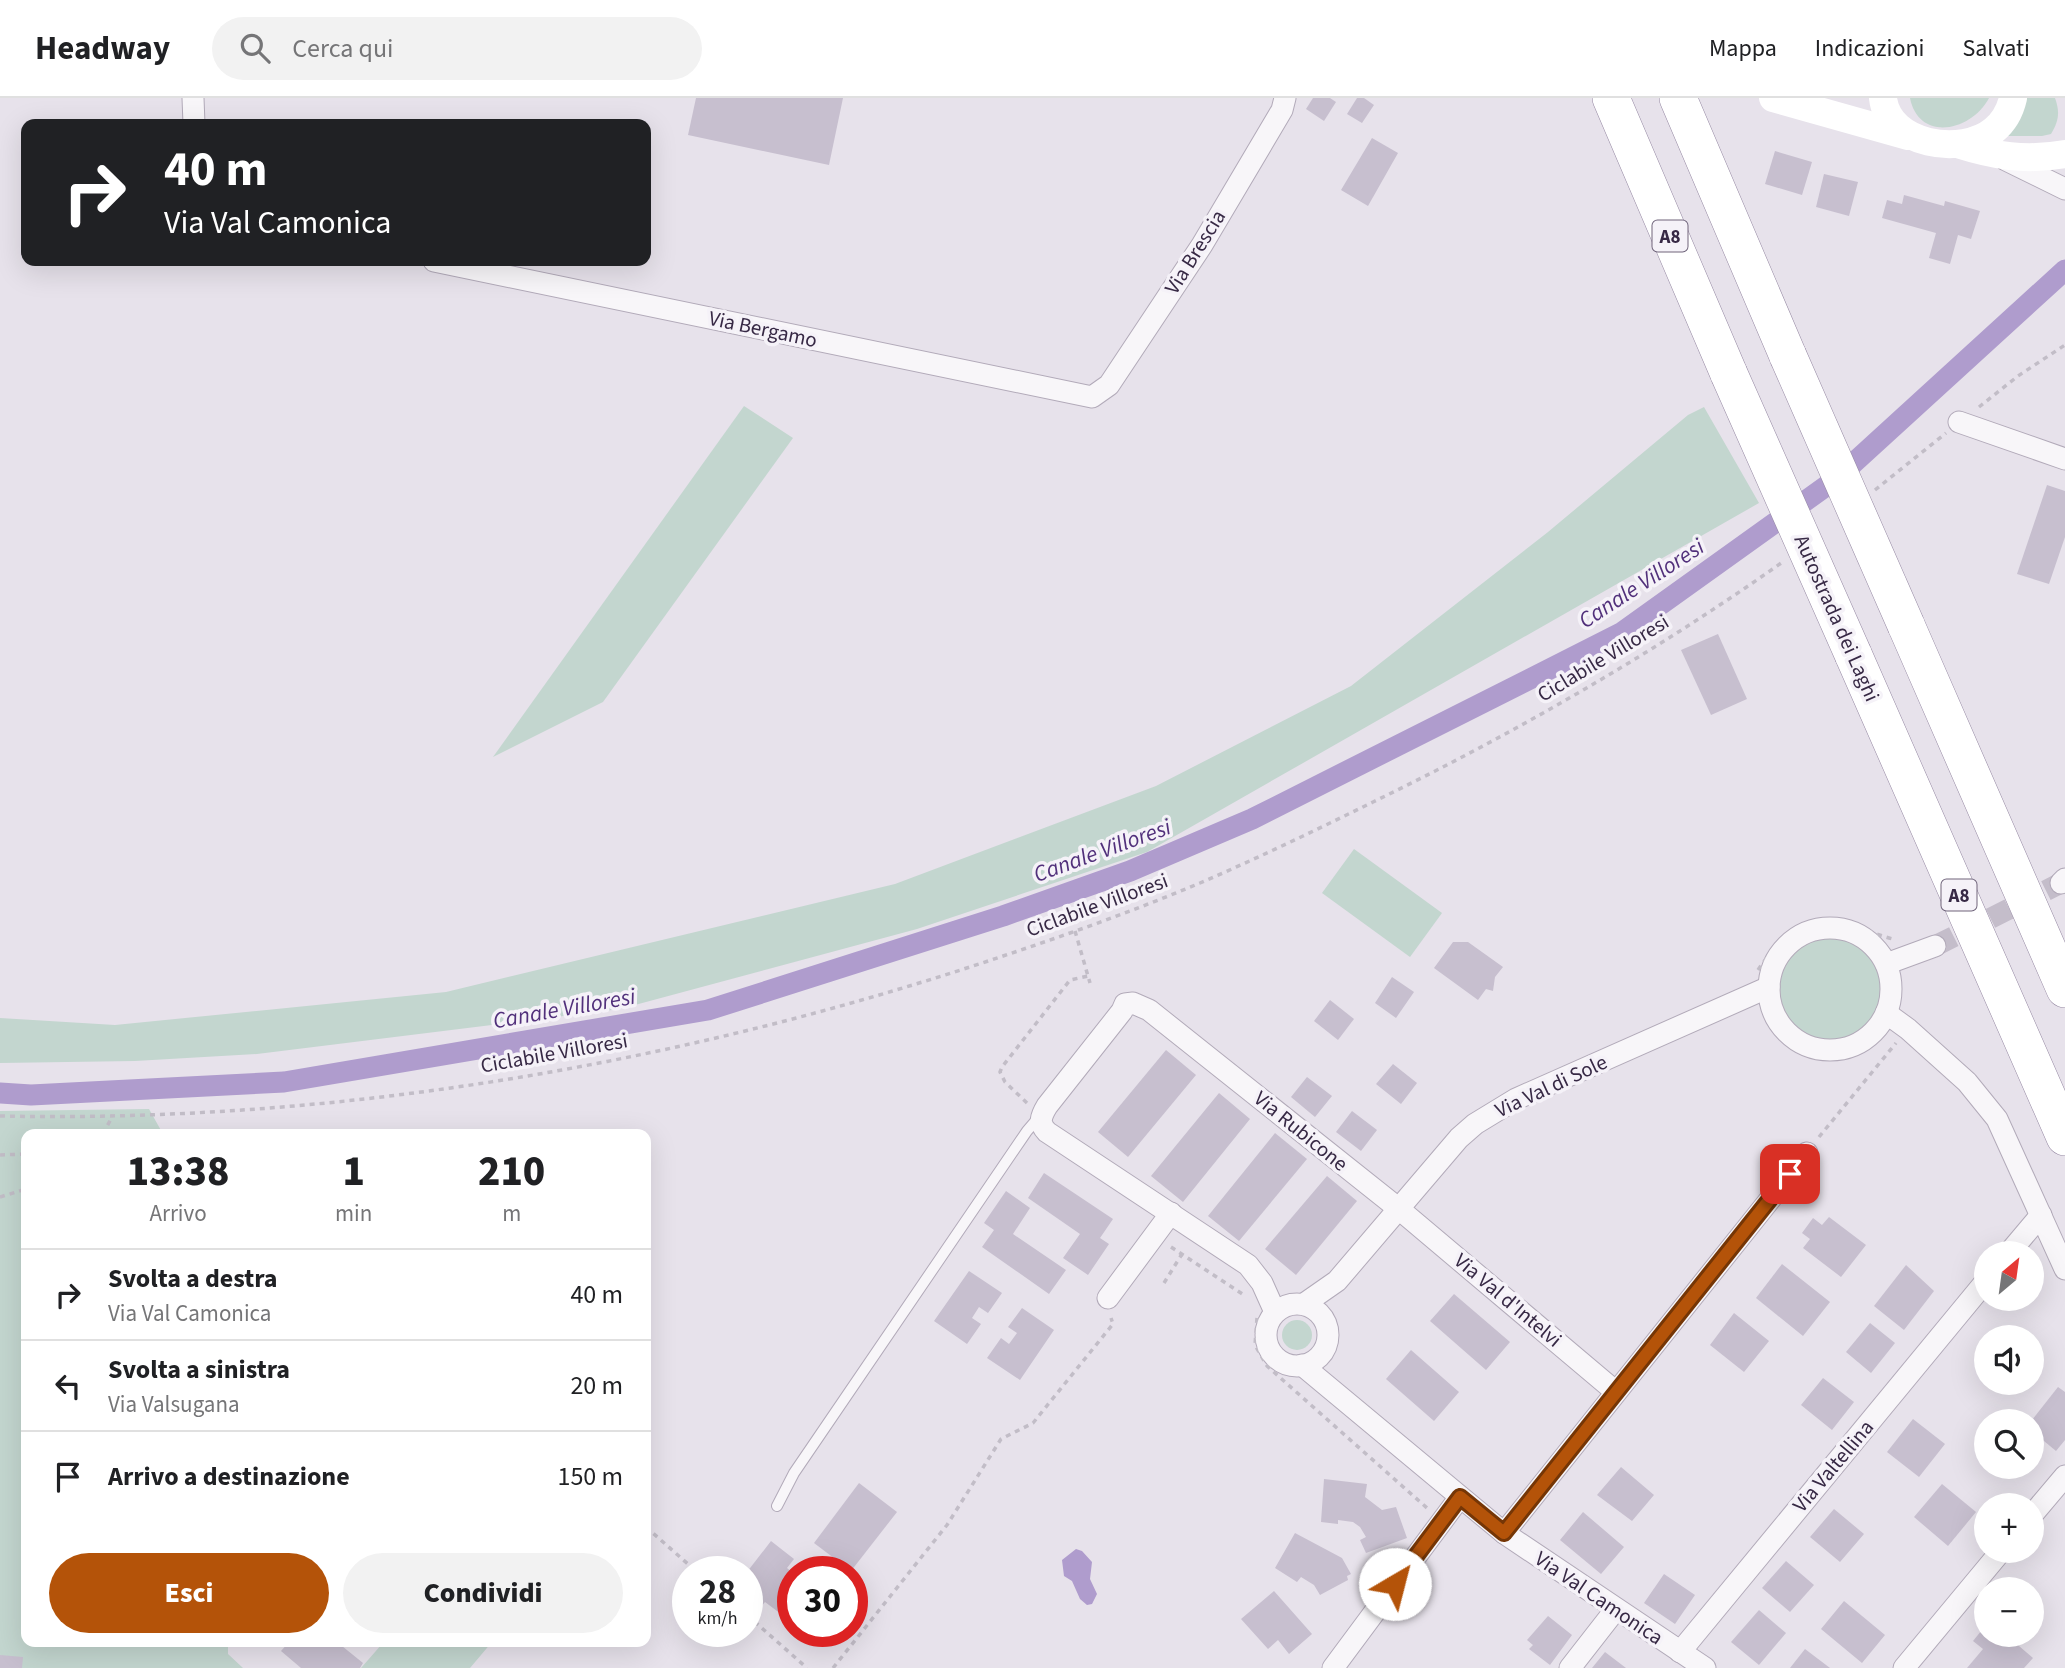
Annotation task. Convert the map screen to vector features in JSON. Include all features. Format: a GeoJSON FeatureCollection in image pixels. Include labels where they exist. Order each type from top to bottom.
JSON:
{"type":"FeatureCollection","features":[{"type":"Feature","properties":{"kind":"highway","name":"Autostrada dei Laghi"},"geometry":{"type":"LineString","coordinates":[[1611,98],[1729,374],[2065,1136]]}},
{"type":"Feature","properties":{"kind":"highway"},"geometry":{"type":"LineString","coordinates":[[1678,98],[2065,989]]}},
{"type":"Feature","properties":{"kind":"street"},"geometry":{"type":"LineString","coordinates":[[193,98],[194,119]]}},
{"type":"Feature","properties":{"kind":"street","name":"Via Brescia"},"geometry":{"type":"LineString","coordinates":[[1092,397],[1109,385],[1202,245],[1282,110],[1286,98]]}},
{"type":"Feature","properties":{"kind":"street"},"geometry":{"type":"LineString","coordinates":[[1773,98],[1995,156],[2065,189]]}},
{"type":"Feature","properties":{"kind":"street"},"geometry":{"type":"LineString","coordinates":[[1883,98],[1892,122],[1911,136]]}},
{"type":"Feature","properties":{"kind":"street"},"geometry":{"type":"LineString","coordinates":[[1955,144],[1981,138],[1993,132],[2009,112],[2013,98]]}},
{"type":"Feature","properties":{"kind":"street"},"geometry":{"type":"LineString","coordinates":[[1995,156],[2040,157],[2065,153]]}},
{"type":"Feature","properties":{"kind":"street","name":"Via Bergamo"},"geometry":{"type":"LineString","coordinates":[[458,266],[1092,397]]}},
{"type":"Feature","properties":{"kind":"street"},"geometry":{"type":"LineString","coordinates":[[1959,422],[2065,459]]}},
{"type":"Feature","properties":{"kind":"street"},"geometry":{"type":"LineString","coordinates":[[1845,929],[1862,936],[1876,948],[1886,964],[1891,980],[1891,997],[1886,1013],[1878,1027],[1852,1046],[1836,1050],[1819,1049],[1790,1035],[1779,1023],[1770,998],[1776,961],[1793,940],[1809,931],[1845,929]]}},
{"type":"Feature","properties":{"kind":"street"},"geometry":{"type":"LineString","coordinates":[[1886,964],[1935,946]]}},
{"type":"Feature","properties":{"kind":"street","name":"Via Val di Sole"},"geometry":{"type":"LineString","coordinates":[[1399,1209],[1459,1138],[1487,1116],[1516,1099],[1732,1005],[1770,998]]}},
{"type":"Feature","properties":{"kind":"street","name":"Via Rubicone"},"geometry":{"type":"LineString","coordinates":[[1044,1111],[1125,1004],[1133,1003],[1149,1010],[1399,1209]]}},
{"type":"Feature","properties":{"kind":"street"},"geometry":{"type":"LineString","coordinates":[[1886,1013],[1967,1082],[1997,1119],[2065,1269]]}},
{"type":"Feature","properties":{"kind":"street"},"geometry":{"type":"LineString","coordinates":[[1044,1111],[1041,1124],[1047,1132],[1243,1261],[1255,1290],[1266,1311],[1269,1349],[1283,1362],[1311,1360],[1327,1340],[1325,1323],[1307,1308],[1255,1290]]}},
{"type":"Feature","properties":{"kind":"street"},"geometry":{"type":"LineString","coordinates":[[1504,1533],[1807,1153]]}},
{"type":"Feature","properties":{"kind":"street"},"geometry":{"type":"LineString","coordinates":[[1266,1311],[1307,1308],[1337,1281],[1399,1209]]}},
{"type":"Feature","properties":{"kind":"street","name":"Via Val d'Intelvi"},"geometry":{"type":"LineString","coordinates":[[1399,1209],[1616,1392]]}},
{"type":"Feature","properties":{"kind":"street"},"geometry":{"type":"LineString","coordinates":[[1108,1298],[1171,1213]]}},
{"type":"Feature","properties":{"kind":"street"},"geometry":{"type":"LineString","coordinates":[[2020,1241],[2041,1215]]}},
{"type":"Feature","properties":{"kind":"street","name":"Via Valtellina"},"geometry":{"type":"LineString","coordinates":[[1680,1652],[1974,1296]]}},
{"type":"Feature","properties":{"kind":"street","name":"Via Val Camonica"},"geometry":{"type":"LineString","coordinates":[[1311,1360],[1334,1390],[1504,1533],[1704,1668]]}},
{"type":"Feature","properties":{"kind":"street"},"geometry":{"type":"LineString","coordinates":[[2044,1501],[2065,1476]]}},
{"type":"Feature","properties":{"kind":"street"},"geometry":{"type":"LineString","coordinates":[[1333,1668],[1460,1497]]}},
{"type":"Feature","properties":{"kind":"street"},"geometry":{"type":"LineString","coordinates":[[1904,1668],[1992,1563]]}},
{"type":"Feature","properties":{"kind":"street"},"geometry":{"type":"LineString","coordinates":[[1570,1668],[1616,1609]]}},
{"type":"Feature","properties":{"kind":"lane"},"geometry":{"type":"LineString","coordinates":[[777,1506],[817,1438],[1027,1131],[1044,1111]]}},
{"type":"Feature","properties":{"kind":"path"},"geometry":{"type":"LineString","coordinates":[[1867,497],[2018,376],[2065,345]]}},
{"type":"Feature","properties":{"kind":"path","name":"Ciclabile Villoresi"},"geometry":{"type":"LineString","coordinates":[[0,1116],[113,1115],[251,1108],[355,1100],[470,1084],[580,1066],[706,1040],[839,1007],[948,974],[1075,931],[1200,883],[1462,759],[1604,678],[1734,596],[1785,560]]}},
{"type":"Feature","properties":{"kind":"path"},"geometry":{"type":"LineString","coordinates":[[1732,1005],[1779,943],[1795,929],[1807,924],[1820,921],[1844,923],[1896,940]]}},
{"type":"Feature","properties":{"kind":"path"},"geometry":{"type":"LineString","coordinates":[[1075,931],[1090,983]]}},
{"type":"Feature","properties":{"kind":"path"},"geometry":{"type":"LineString","coordinates":[[1044,1111],[1005,1082],[1000,1072],[1070,980],[1088,976]]}},
{"type":"Feature","properties":{"kind":"path"},"geometry":{"type":"LineString","coordinates":[[1807,1153],[1908,1029]]}},
{"type":"Feature","properties":{"kind":"path"},"geometry":{"type":"LineString","coordinates":[[106,1129],[113,1115]]}},
{"type":"Feature","properties":{"kind":"path"},"geometry":{"type":"LineString","coordinates":[[0,1155],[21,1154]]}},
{"type":"Feature","properties":{"kind":"path"},"geometry":{"type":"LineString","coordinates":[[0,1197],[21,1190]]}},
{"type":"Feature","properties":{"kind":"path"},"geometry":{"type":"LineString","coordinates":[[1171,1247],[1255,1290]]}},
{"type":"Feature","properties":{"kind":"path"},"geometry":{"type":"LineString","coordinates":[[1164,1283],[1182,1254]]}},
{"type":"Feature","properties":{"kind":"path"},"geometry":{"type":"LineString","coordinates":[[834,1668],[947,1525],[1001,1439],[1033,1423],[1113,1324],[1108,1298]]}},
{"type":"Feature","properties":{"kind":"path"},"geometry":{"type":"LineString","coordinates":[[1266,1311],[1258,1315],[1254,1330],[1255,1345],[1267,1366],[1442,1521]]}},
{"type":"Feature","properties":{"kind":"path"},"geometry":{"type":"LineString","coordinates":[[651,1531],[679,1556]]}},
{"type":"Feature","properties":{"kind":"path"},"geometry":{"type":"LineString","coordinates":[[763,1629],[807,1668]]}},
{"type":"Feature","properties":{"kind":"shaded area"},"geometry":{"type":"Polygon","coordinates":[[[1910,98],[1989,98],[1971,118],[1946,127],[1924,122],[1915,112],[1910,98]]]}},
{"type":"Feature","properties":{"kind":"shaded area"},"geometry":{"type":"Polygon","coordinates":[[[2022,98],[2055,98],[2058,116],[2051,134],[2001,136],[2022,98]]]}},
{"type":"Feature","properties":{"kind":"shaded area"},"geometry":{"type":"Polygon","coordinates":[[[744,406],[793,438],[603,702],[493,757],[744,406]]]}},
{"type":"Feature","properties":{"kind":"shaded area"},"geometry":{"type":"Polygon","coordinates":[[[1704,407],[1759,503],[1147,852],[917,929],[620,1009],[257,1054],[135,1061],[0,1063],[0,1018],[115,1025],[446,992],[895,884],[1156,786],[1351,686],[1548,532],[1688,415],[1704,407]]]}},
{"type":"Feature","properties":{"kind":"shaded area"},"geometry":{"type":"Polygon","coordinates":[[[1354,849],[1442,913],[1410,957],[1322,893],[1354,849]]]}},
{"type":"Feature","properties":{"kind":"shaded area"},"geometry":{"type":"Polygon","coordinates":[[[1832,937],[1852,941],[1869,952],[1880,969],[1884,989],[1880,1009],[1869,1026],[1852,1037],[1832,1041],[1812,1037],[1795,1026],[1784,1009],[1780,989],[1784,969],[1795,952],[1812,941],[1832,937]]]}},
{"type":"Feature","properties":{"kind":"shaded area"},"geometry":{"type":"Polygon","coordinates":[[[149,1109],[160,1129],[21,1129],[21,1647],[228,1647],[228,1654],[243,1668],[0,1668],[0,1111],[149,1109]]]}},
{"type":"Feature","properties":{"kind":"shaded area"},"geometry":{"type":"Polygon","coordinates":[[[1297,1320],[1308,1324],[1312,1335],[1308,1346],[1297,1350],[1286,1346],[1282,1335],[1286,1324],[1297,1320]]]}},
{"type":"Feature","properties":{"kind":"shaded area"},"geometry":{"type":"Polygon","coordinates":[[[1076,1549],[1082,1551],[1092,1562],[1090,1579],[1097,1594],[1092,1604],[1087,1605],[1080,1599],[1072,1581],[1064,1576],[1062,1560],[1076,1549]]]}},
{"type":"Feature","properties":{"kind":"shaded area"},"geometry":{"type":"Polygon","coordinates":[[[379,1647],[488,1647],[470,1668],[361,1668],[379,1647]]]}},
{"type":"Feature","properties":{"kind":"building"},"geometry":{"type":"Polygon","coordinates":[[[696,98],[843,98],[829,165],[688,135],[696,98]]]}},
{"type":"Feature","properties":{"kind":"building"},"geometry":{"type":"Polygon","coordinates":[[[1313,98],[1330,98],[1336,102],[1324,121],[1306,109],[1313,98]]]}},
{"type":"Feature","properties":{"kind":"building"},"geometry":{"type":"Polygon","coordinates":[[[1357,98],[1364,98],[1374,105],[1362,123],[1347,114],[1357,98]]]}},
{"type":"Feature","properties":{"kind":"building"},"geometry":{"type":"Polygon","coordinates":[[[1372,138],[1398,153],[1368,206],[1341,190],[1372,138]]]}},
{"type":"Feature","properties":{"kind":"building"},"geometry":{"type":"Polygon","coordinates":[[[1775,151],[1812,162],[1802,195],[1765,184],[1775,151]]]}},
{"type":"Feature","properties":{"kind":"building"},"geometry":{"type":"Polygon","coordinates":[[[1824,174],[1858,182],[1849,216],[1816,207],[1824,174]]]}},
{"type":"Feature","properties":{"kind":"building"},"geometry":{"type":"Polygon","coordinates":[[[1904,195],[1944,206],[1945,201],[1980,211],[1971,239],[1958,235],[1950,264],[1929,258],[1936,233],[1882,218],[1887,200],[1902,204],[1904,195]]]}},
{"type":"Feature","properties":{"kind":"building"},"geometry":{"type":"Polygon","coordinates":[[[2047,485],[2065,491],[2065,537],[2049,584],[2017,574],[2047,485]]]}},
{"type":"Feature","properties":{"kind":"building"},"geometry":{"type":"Polygon","coordinates":[[[1718,634],[1747,699],[1711,715],[1681,650],[1718,634]]]}},
{"type":"Feature","properties":{"kind":"building"},"geometry":{"type":"Polygon","coordinates":[[[1453,942],[1468,942],[1503,967],[1495,977],[1493,991],[1486,989],[1478,1000],[1434,968],[1453,942]]]}},
{"type":"Feature","properties":{"kind":"building"},"geometry":{"type":"Polygon","coordinates":[[[1392,977],[1414,992],[1396,1018],[1375,1003],[1392,977]]]}},
{"type":"Feature","properties":{"kind":"building"},"geometry":{"type":"Polygon","coordinates":[[[1330,1000],[1354,1019],[1338,1040],[1314,1021],[1330,1000]]]}},
{"type":"Feature","properties":{"kind":"building"},"geometry":{"type":"Polygon","coordinates":[[[1166,1050],[1196,1075],[1128,1157],[1098,1132],[1166,1050]]]}},
{"type":"Feature","properties":{"kind":"building"},"geometry":{"type":"Polygon","coordinates":[[[1393,1064],[1417,1083],[1401,1104],[1376,1084],[1393,1064]]]}},
{"type":"Feature","properties":{"kind":"building"},"geometry":{"type":"Polygon","coordinates":[[[1307,1077],[1332,1096],[1315,1117],[1291,1097],[1307,1077]]]}},
{"type":"Feature","properties":{"kind":"building"},"geometry":{"type":"Polygon","coordinates":[[[1219,1093],[1250,1119],[1183,1202],[1151,1176],[1219,1093]]]}},
{"type":"Feature","properties":{"kind":"building"},"geometry":{"type":"Polygon","coordinates":[[[1352,1111],[1377,1130],[1361,1151],[1336,1132],[1352,1111]]]}},
{"type":"Feature","properties":{"kind":"building"},"geometry":{"type":"Polygon","coordinates":[[[1275,1133],[1307,1159],[1239,1241],[1208,1216],[1275,1133]]]}},
{"type":"Feature","properties":{"kind":"building"},"geometry":{"type":"Polygon","coordinates":[[[1044,1173],[1113,1219],[1100,1238],[1109,1244],[1088,1275],[1063,1258],[1080,1234],[1028,1198],[1044,1173]]]}},
{"type":"Feature","properties":{"kind":"building"},"geometry":{"type":"Polygon","coordinates":[[[1327,1176],[1357,1201],[1296,1275],[1265,1249],[1327,1176]]]}},
{"type":"Feature","properties":{"kind":"building"},"geometry":{"type":"Polygon","coordinates":[[[1006,1191],[1030,1208],[1013,1234],[1066,1270],[1049,1294],[982,1247],[994,1230],[984,1223],[1006,1191]]]}},
{"type":"Feature","properties":{"kind":"building"},"geometry":{"type":"Polygon","coordinates":[[[1829,1217],[1866,1245],[1841,1277],[1803,1248],[1810,1239],[1802,1233],[1813,1218],[1822,1225],[1829,1217]]]}},
{"type":"Feature","properties":{"kind":"building"},"geometry":{"type":"Polygon","coordinates":[[[1782,1264],[1830,1302],[1803,1336],[1756,1298],[1782,1264]]]}},
{"type":"Feature","properties":{"kind":"building"},"geometry":{"type":"Polygon","coordinates":[[[1906,1265],[1934,1291],[1904,1330],[1874,1306],[1906,1265]]]}},
{"type":"Feature","properties":{"kind":"building"},"geometry":{"type":"Polygon","coordinates":[[[969,1271],[1002,1293],[988,1313],[979,1307],[972,1318],[981,1324],[967,1344],[934,1321],[969,1271]]]}},
{"type":"Feature","properties":{"kind":"building"},"geometry":{"type":"Polygon","coordinates":[[[1454,1294],[1510,1342],[1486,1370],[1430,1321],[1454,1294]]]}},
{"type":"Feature","properties":{"kind":"building"},"geometry":{"type":"Polygon","coordinates":[[[1022,1308],[1054,1330],[1020,1380],[987,1358],[1001,1338],[1009,1344],[1017,1333],[1008,1327],[1022,1308]]]}},
{"type":"Feature","properties":{"kind":"building"},"geometry":{"type":"Polygon","coordinates":[[[1734,1313],[1769,1341],[1744,1372],[1710,1345],[1734,1313]]]}},
{"type":"Feature","properties":{"kind":"building"},"geometry":{"type":"Polygon","coordinates":[[[1870,1323],[1895,1343],[1871,1373],[1846,1352],[1870,1323]]]}},
{"type":"Feature","properties":{"kind":"building"},"geometry":{"type":"Polygon","coordinates":[[[1411,1350],[1459,1392],[1434,1421],[1386,1379],[1411,1350]]]}},
{"type":"Feature","properties":{"kind":"building"},"geometry":{"type":"Polygon","coordinates":[[[1823,1378],[1854,1402],[1832,1430],[1801,1405],[1823,1378]]]}},
{"type":"Feature","properties":{"kind":"building"},"geometry":{"type":"Polygon","coordinates":[[[2058,1387],[2065,1392],[2065,1440],[2056,1451],[2044,1441],[2044,1409],[2041,1409],[2058,1387]]]}},
{"type":"Feature","properties":{"kind":"building"},"geometry":{"type":"Polygon","coordinates":[[[1913,1419],[1945,1444],[1919,1477],[1887,1452],[1913,1419]]]}},
{"type":"Feature","properties":{"kind":"building"},"geometry":{"type":"Polygon","coordinates":[[[1621,1467],[1654,1495],[1632,1521],[1597,1495],[1621,1467]]]}},
{"type":"Feature","properties":{"kind":"building"},"geometry":{"type":"Polygon","coordinates":[[[1324,1479],[1367,1484],[1365,1497],[1382,1510],[1396,1507],[1407,1538],[1366,1553],[1360,1540],[1366,1537],[1353,1522],[1321,1522],[1324,1479]]]}},
{"type":"Feature","properties":{"kind":"building"},"geometry":{"type":"Polygon","coordinates":[[[859,1483],[897,1512],[863,1556],[831,1556],[814,1543],[859,1483]]]}},
{"type":"Feature","properties":{"kind":"building"},"geometry":{"type":"Polygon","coordinates":[[[1942,1484],[1974,1510],[1974,1514],[1948,1546],[1914,1517],[1942,1484]]]}},
{"type":"Feature","properties":{"kind":"building"},"geometry":{"type":"Polygon","coordinates":[[[1834,1509],[1864,1534],[1840,1562],[1810,1537],[1834,1509]]]}},
{"type":"Feature","properties":{"kind":"building"},"geometry":{"type":"Polygon","coordinates":[[[1583,1512],[1624,1547],[1601,1574],[1560,1540],[1583,1512]]]}},
{"type":"Feature","properties":{"kind":"building"},"geometry":{"type":"Polygon","coordinates":[[[1295,1533],[1342,1558],[1351,1574],[1347,1576],[1348,1580],[1320,1595],[1314,1585],[1301,1577],[1297,1582],[1275,1568],[1295,1533]]]}},
{"type":"Feature","properties":{"kind":"building"},"geometry":{"type":"Polygon","coordinates":[[[771,1541],[790,1556],[777,1556],[777,1611],[765,1602],[763,1604],[763,1556],[759,1556],[771,1541]]]}},
{"type":"Feature","properties":{"kind":"building"},"geometry":{"type":"Polygon","coordinates":[[[1786,1561],[1814,1585],[1790,1612],[1762,1588],[1786,1561]]]}},
{"type":"Feature","properties":{"kind":"building"},"geometry":{"type":"Polygon","coordinates":[[[1664,1574],[1695,1595],[1675,1624],[1644,1603],[1664,1574]]]}},
{"type":"Feature","properties":{"kind":"building"},"geometry":{"type":"Polygon","coordinates":[[[1274,1591],[1312,1634],[1289,1654],[1278,1640],[1268,1649],[1241,1619],[1274,1591]]]}},
{"type":"Feature","properties":{"kind":"building"},"geometry":{"type":"Polygon","coordinates":[[[1844,1601],[1885,1635],[1862,1663],[1821,1629],[1844,1601]]]}},
{"type":"Feature","properties":{"kind":"building"},"geometry":{"type":"Polygon","coordinates":[[[1759,1610],[1786,1633],[1759,1665],[1731,1642],[1759,1610]]]}},
{"type":"Feature","properties":{"kind":"building"},"geometry":{"type":"Polygon","coordinates":[[[1548,1616],[1572,1635],[1550,1665],[1529,1649],[1533,1645],[1527,1640],[1548,1616]]]}},
{"type":"Feature","properties":{"kind":"building"},"geometry":{"type":"Polygon","coordinates":[[[285,1647],[343,1647],[363,1663],[360,1668],[301,1668],[281,1651],[285,1647]]]}},
{"type":"Feature","properties":{"kind":"building"},"geometry":{"type":"Polygon","coordinates":[[[1980,1647],[2020,1647],[2033,1658],[2024,1668],[1967,1668],[1983,1649],[1980,1647]]]}},
{"type":"Feature","properties":{"kind":"building"},"geometry":{"type":"Polygon","coordinates":[[[1805,1649],[1830,1668],[1790,1668],[1805,1649]]]}},
{"type":"Feature","properties":{"kind":"building"},"geometry":{"type":"Polygon","coordinates":[[[1605,1652],[1626,1668],[1592,1668],[1605,1652]]]}},
{"type":"Feature","properties":{"kind":"building"},"geometry":{"type":"Polygon","coordinates":[[[0,1655],[23,1657],[22,1668],[0,1668],[0,1655]]]}},
{"type":"Feature","properties":{"kind":"waterway","name":"Canale Villoresi"},"geometry":{"type":"LineString","coordinates":[[0,1093],[31,1095],[284,1082],[708,1010],[1003,916],[1130,871],[1252,819],[1621,633],[1836,479],[2065,270]]}},
{"type":"Feature","properties":{"kind":"tunnel"},"geometry":{"type":"LineString","coordinates":[[1935,946],[2061,883]]}},
{"type":"Feature","properties":{"kind":"route"},"geometry":{"type":"LineString","coordinates":[[1395,1584],[1460,1497],[1504,1533],[1790,1174]]}}]}
